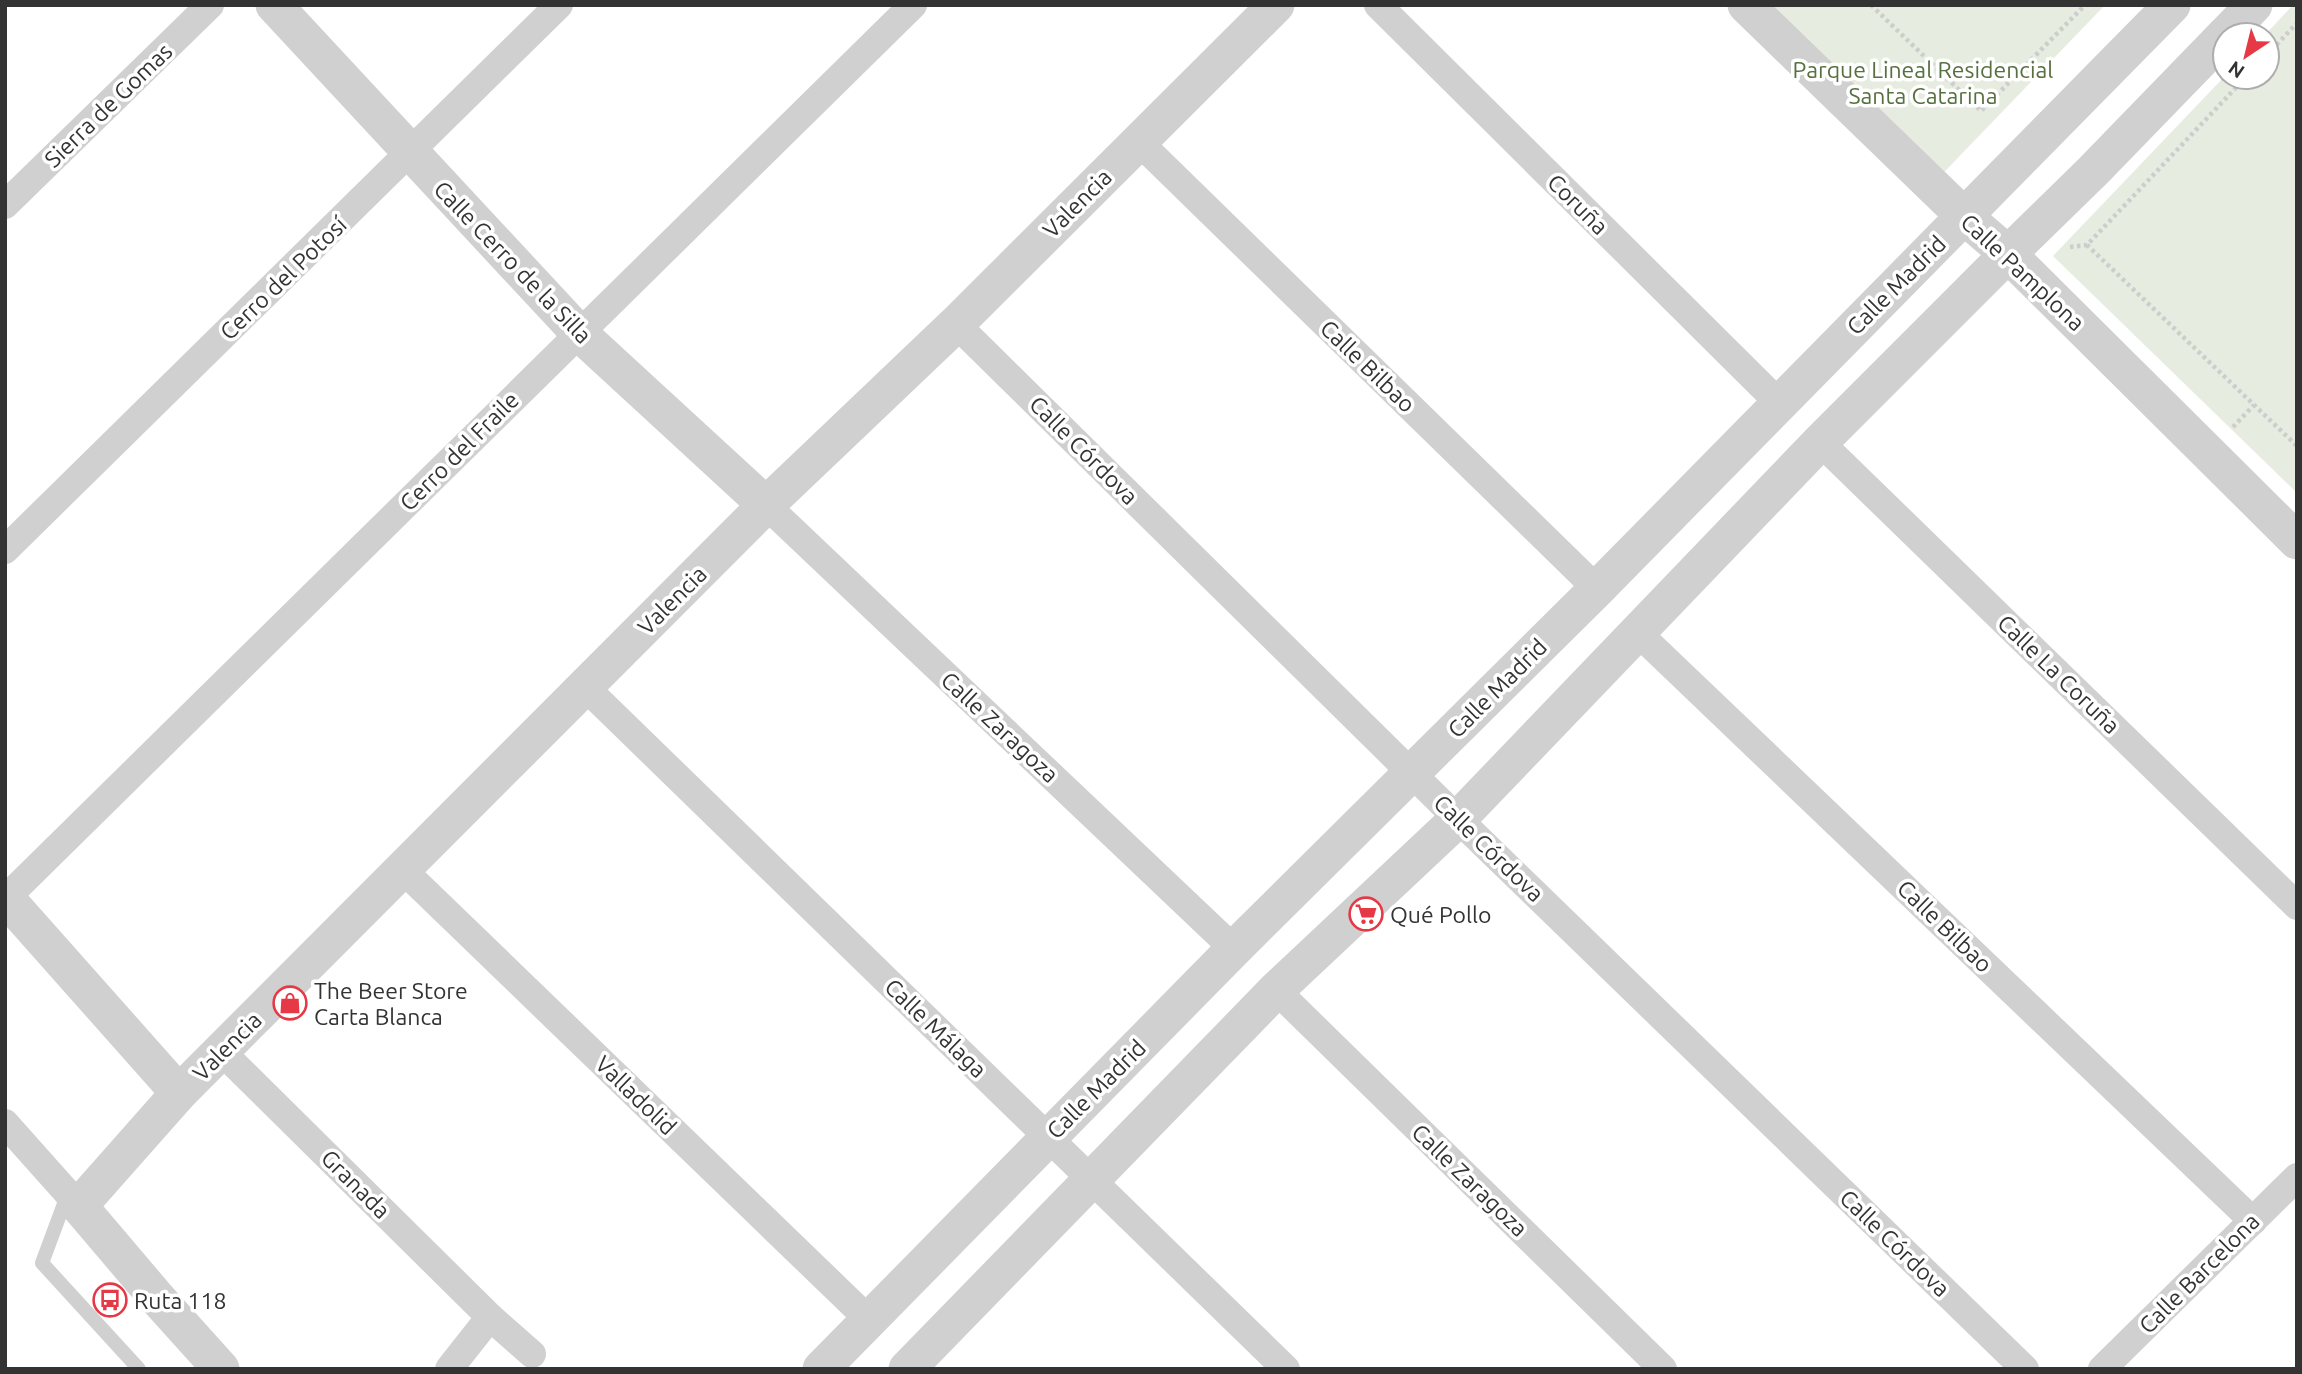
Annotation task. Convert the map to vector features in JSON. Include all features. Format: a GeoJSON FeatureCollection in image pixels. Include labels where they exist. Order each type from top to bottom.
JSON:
{"type":"FeatureCollection","features":[{"type":"Feature","properties":{"kind":"street","name":"Sierra de Gomas"},"geometry":{"type":"LineString","coordinates":[[5,205],[211,5]]}},
{"type":"Feature","properties":{"kind":"street","name":"Calle Cerro de la Silla"},"geometry":{"type":"LineString","coordinates":[[274,5],[579,333],[766,505]]}},
{"type":"Feature","properties":{"kind":"street","name":"Cerro del Potosí"},"geometry":{"type":"LineString","coordinates":[[5,550],[559,5]]}},
{"type":"Feature","properties":{"kind":"street","name":"Cerro del Fraile"},"geometry":{"type":"LineString","coordinates":[[5,897],[913,5]]}},
{"type":"Feature","properties":{"kind":"street","name":"Valencia"},"geometry":{"type":"LineString","coordinates":[[73,1199],[766,505],[956,324],[1276,5]]}},
{"type":"Feature","properties":{"kind":"street","name":"Coruña"},"geometry":{"type":"LineString","coordinates":[[1378,5],[1779,403]]}},
{"type":"Feature","properties":{"kind":"street","name":"Calle Pamplona"},"geometry":{"type":"LineString","coordinates":[[1746,5],[1965,217],[2008,254],[2297,541]]}},
{"type":"Feature","properties":{"kind":"street","name":"Calle Madrid"},"geometry":{"type":"LineString","coordinates":[[821,1369],[1234,949],[1597,589],[2172,5]]}},
{"type":"Feature","properties":{"kind":"street"},"geometry":{"type":"LineString","coordinates":[[2239,21],[2254,5]]}},
{"type":"Feature","properties":{"kind":"street"},"geometry":{"type":"LineString","coordinates":[[907,1369],[1276,990],[1458,819],[1820,442],[2093,171],[2211,49]]}},
{"type":"Feature","properties":{"kind":"street","name":"Calle Bilbao"},"geometry":{"type":"LineString","coordinates":[[1139,142],[1597,589]]}},
{"type":"Feature","properties":{"kind":"street","name":"Calle Córdova"},"geometry":{"type":"LineString","coordinates":[[956,324],[1458,819],[2025,1369]]}},
{"type":"Feature","properties":{"kind":"street","name":"Calle La Coruña"},"geometry":{"type":"LineString","coordinates":[[1820,442],[2297,906]]}},
{"type":"Feature","properties":{"kind":"street","name":"Calle Zaragoza"},"geometry":{"type":"LineString","coordinates":[[766,505],[1234,949]]}},
{"type":"Feature","properties":{"kind":"street","name":"Calle Bilbao"},"geometry":{"type":"LineString","coordinates":[[1637,632],[2252,1221]]}},
{"type":"Feature","properties":{"kind":"street","name":"Calle Málaga"},"geometry":{"type":"LineString","coordinates":[[585,687],[1093,1180],[1273,1365]]}},
{"type":"Feature","properties":{"kind":"street","name":"Valladolid"},"geometry":{"type":"LineString","coordinates":[[403,870],[869,1320]]}},
{"type":"Feature","properties":{"kind":"street"},"geometry":{"type":"LineString","coordinates":[[5,897],[179,1093]]}},
{"type":"Feature","properties":{"kind":"street","name":"Calle Zaragoza"},"geometry":{"type":"LineString","coordinates":[[1276,990],[1663,1369]]}},
{"type":"Feature","properties":{"kind":"street","name":"Granada"},"geometry":{"type":"LineString","coordinates":[[221,1051],[490,1317],[532,1354]]}},
{"type":"Feature","properties":{"kind":"street"},"geometry":{"type":"LineString","coordinates":[[5,1123],[221,1369]]}},
{"type":"Feature","properties":{"kind":"street","name":"Calle Barcelona"},"geometry":{"type":"LineString","coordinates":[[2102,1369],[2297,1177]]}},
{"type":"Feature","properties":{"kind":"street"},"geometry":{"type":"LineString","coordinates":[[449,1369],[490,1317]]}},
{"type":"Feature","properties":{"kind":"lane"},"geometry":{"type":"LineString","coordinates":[[73,1199],[42,1263],[139,1369]]}},
{"type":"Feature","properties":{"kind":"path"},"geometry":{"type":"LineString","coordinates":[[1871,5],[1981,111],[2085,5]]}},
{"type":"Feature","properties":{"kind":"path"},"geometry":{"type":"LineString","coordinates":[[2281,40],[2297,23]]}},
{"type":"Feature","properties":{"kind":"path"},"geometry":{"type":"LineString","coordinates":[[2233,91],[2087,245],[2297,446]]}},
{"type":"Feature","properties":{"kind":"green space","name":"Parque Lineal Residencial Santa Catarina"},"geometry":{"type":"Polygon","coordinates":[[[1733,5],[2105,5],[1925,192],[1733,5]]]}},
{"type":"Feature","properties":{"kind":"green space"},"geometry":{"type":"Polygon","coordinates":[[[2293,5],[2297,5],[2297,493],[2053,256],[2211,91],[2281,91],[2281,21],[2278,21],[2293,5]]]}},
{"type":"Feature","properties":{"kind":"place","name":"Qué Pollo"},"geometry":{"type":"Point","coordinates":[1366,914]}},
{"type":"Feature","properties":{"kind":"place","name":"The Beer Store Carta Blanca"},"geometry":{"type":"Point","coordinates":[290,1003]}},
{"type":"Feature","properties":{"kind":"place","name":"Ruta 118"},"geometry":{"type":"Point","coordinates":[110,1300]}}]}
